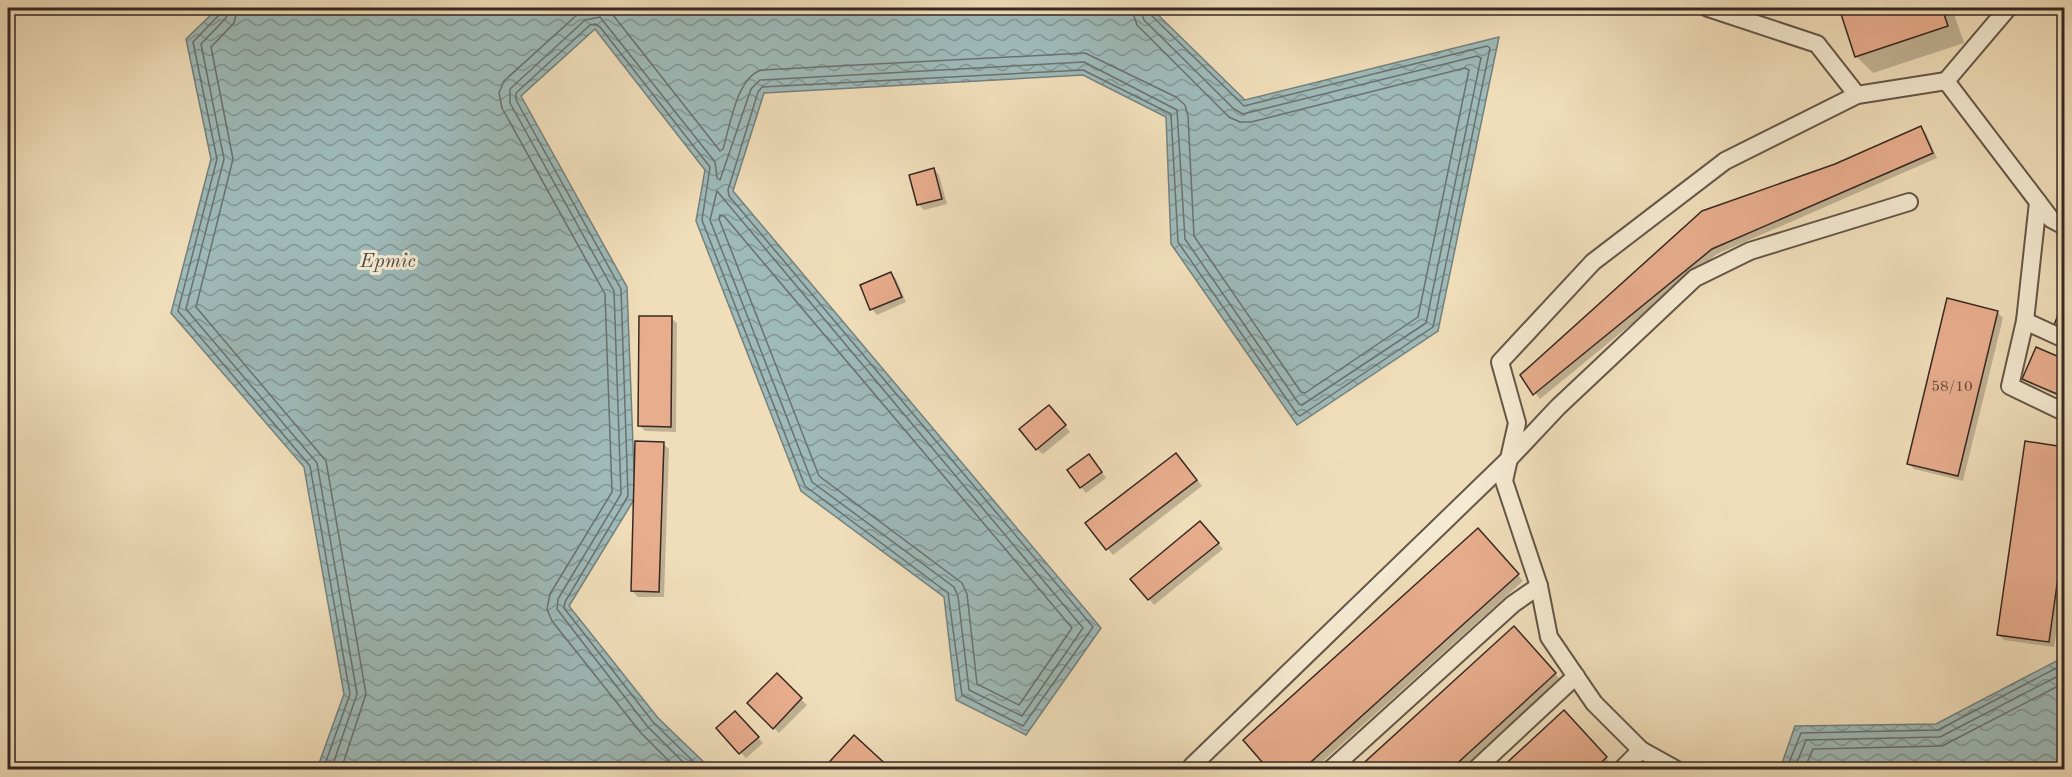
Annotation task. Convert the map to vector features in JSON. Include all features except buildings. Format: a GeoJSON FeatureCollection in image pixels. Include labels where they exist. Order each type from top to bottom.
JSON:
{"type":"FeatureCollection","features":[{"type":"Feature","properties":{"kind":"lane"},"geometry":{"type":"LineString","coordinates":[[1708,8],[1817,44],[1857,95]]}},
{"type":"Feature","properties":{"kind":"lane"},"geometry":{"type":"LineString","coordinates":[[1677,770],[1641,750],[1594,703],[1549,637],[1539,586],[1504,481],[1517,423],[1500,362],[1593,262],[1725,161],[1857,95],[1946,81],[2008,8]]}},
{"type":"Feature","properties":{"kind":"lane"},"geometry":{"type":"LineString","coordinates":[[1946,81],[2051,219],[2064,226]]}},
{"type":"Feature","properties":{"kind":"lane"},"geometry":{"type":"LineString","coordinates":[[1192,766],[1509,459],[1558,406],[1695,278],[1750,251],[1909,202]]}},
{"type":"Feature","properties":{"kind":"lane"},"geometry":{"type":"LineString","coordinates":[[2038,202],[2025,321],[2010,386],[2064,412]]}},
{"type":"Feature","properties":{"kind":"lane"},"geometry":{"type":"LineString","coordinates":[[2025,321],[2064,339]]}},
{"type":"Feature","properties":{"kind":"lane"},"geometry":{"type":"LineString","coordinates":[[1330,770],[1513,604],[1539,586]]}},
{"type":"Feature","properties":{"kind":"lane"},"geometry":{"type":"LineString","coordinates":[[1475,770],[1576,676]]}},
{"type":"Feature","properties":{"kind":"lane"},"geometry":{"type":"LineString","coordinates":[[1621,770],[1641,750]]}},
{"type":"Feature","properties":{"kind":"water","name":"Ертіс"},"geometry":{"type":"Polygon","coordinates":[[[218,8],[1151,8],[1245,100],[1499,37],[1438,331],[1297,425],[1171,244],[1166,117],[1083,75],[764,93],[733,191],[1101,628],[1026,735],[956,700],[944,597],[801,491],[696,221],[705,170],[595,29],[521,96],[627,287],[635,498],[569,606],[658,718],[711,769],[317,769],[344,694],[304,467],[171,313],[211,159],[186,39],[218,8]]]}},
{"type":"Feature","properties":{"kind":"water"},"geometry":{"type":"Polygon","coordinates":[[[2064,657],[2064,769],[1780,769],[1795,726],[1936,724],[2064,657]]]}}]}
